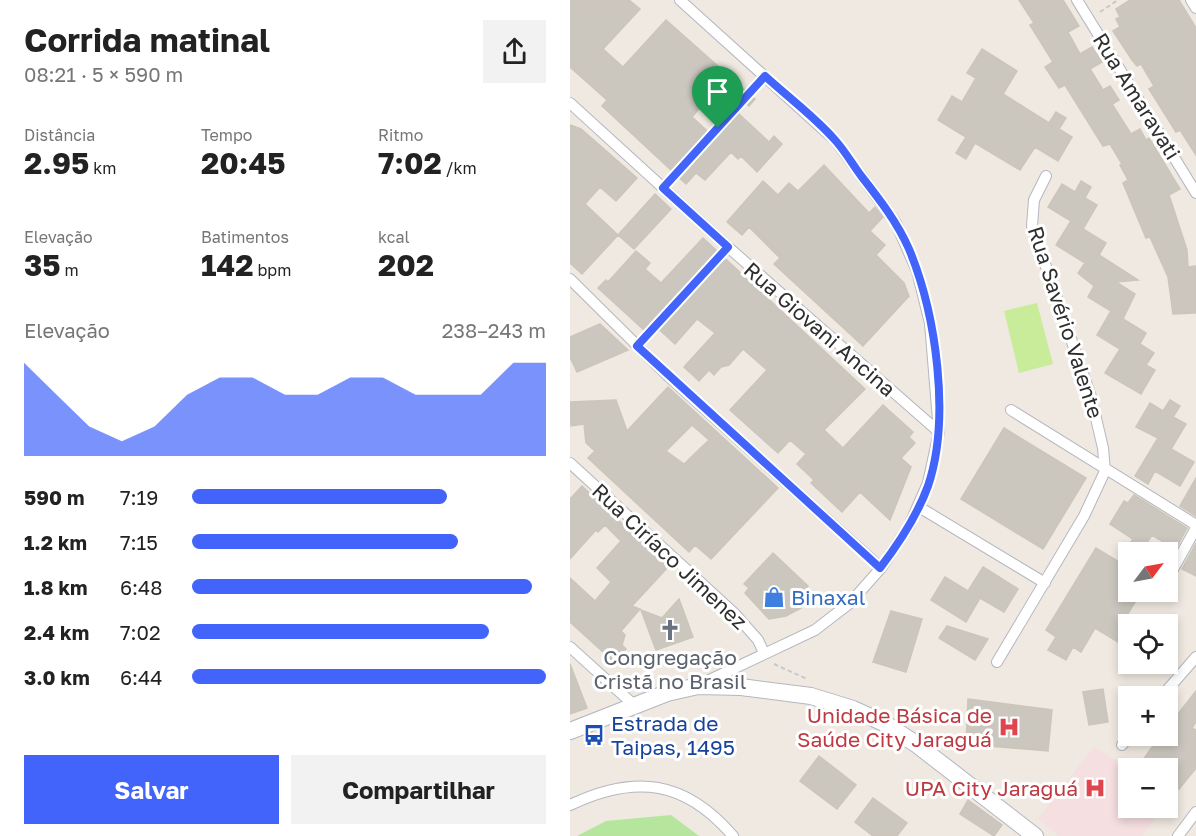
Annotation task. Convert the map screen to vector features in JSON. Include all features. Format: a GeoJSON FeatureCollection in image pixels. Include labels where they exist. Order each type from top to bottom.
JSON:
{"type":"FeatureCollection","features":[{"type":"Feature","properties":{"kind":"main road"},"geometry":{"type":"LineString","coordinates":[[570,730],[634,705],[698,686],[778,690],[811,696],[853,709],[884,723],[916,744],[1035,836]]}},
{"type":"Feature","properties":{"kind":"street"},"geometry":{"type":"LineString","coordinates":[[680,0],[835,140],[882,202],[908,248],[917,271],[930,323],[939,432],[928,483],[919,507],[880,568],[831,620],[790,643],[764,653],[698,686]]}},
{"type":"Feature","properties":{"kind":"street","name":"Rua Amaravati"},"geometry":{"type":"LineString","coordinates":[[1077,0],[1196,193]]}},
{"type":"Feature","properties":{"kind":"street"},"geometry":{"type":"LineString","coordinates":[[1191,0],[1196,8]]}},
{"type":"Feature","properties":{"kind":"street","name":"Rua Giovani Ancina"},"geometry":{"type":"LineString","coordinates":[[573,108],[939,432]]}},
{"type":"Feature","properties":{"kind":"street","name":"Rua Savério Valente"},"geometry":{"type":"LineString","coordinates":[[1046,176],[1034,200],[1032,220],[1035,237],[1060,301],[1091,397],[1103,448],[1105,471]]}},
{"type":"Feature","properties":{"kind":"street"},"geometry":{"type":"LineString","coordinates":[[570,279],[637,346],[880,568]]}},
{"type":"Feature","properties":{"kind":"street","name":"Rua Savério Valente"},"geometry":{"type":"LineString","coordinates":[[1011,410],[1105,471],[1183,516],[1196,528],[1178,560]]}},
{"type":"Feature","properties":{"kind":"street","name":"Rua Ciríaco Jimenez"},"geometry":{"type":"LineString","coordinates":[[570,463],[735,614],[758,640],[764,653]]}},
{"type":"Feature","properties":{"kind":"street"},"geometry":{"type":"LineString","coordinates":[[997,662],[1084,516],[1105,471]]}},
{"type":"Feature","properties":{"kind":"street"},"geometry":{"type":"LineString","coordinates":[[919,507],[1045,583]]}},
{"type":"Feature","properties":{"kind":"street"},"geometry":{"type":"LineString","coordinates":[[570,647],[634,705]]}},
{"type":"Feature","properties":{"kind":"street"},"geometry":{"type":"LineString","coordinates":[[1170,686],[1196,657]]}},
{"type":"Feature","properties":{"kind":"street"},"geometry":{"type":"LineString","coordinates":[[570,805],[591,794],[615,788],[657,786],[693,800],[708,810],[733,836]]}},
{"type":"Feature","properties":{"kind":"street"},"geometry":{"type":"LineString","coordinates":[[1178,836],[1196,812]]}},
{"type":"Feature","properties":{"kind":"path"},"geometry":{"type":"LineString","coordinates":[[1088,19],[1118,0]]}},
{"type":"Feature","properties":{"kind":"path"},"geometry":{"type":"LineString","coordinates":[[663,188],[765,76]]}},
{"type":"Feature","properties":{"kind":"path"},"geometry":{"type":"LineString","coordinates":[[637,346],[728,247]]}},
{"type":"Feature","properties":{"kind":"shaded area","name":"UPA City Jaraguá"},"geometry":{"type":"Polygon","coordinates":[[[1094,747],[1118,762],[1118,818],[1156,818],[1142,836],[1059,836],[1038,819],[1094,747]]]}},
{"type":"Feature","properties":{"kind":"green space"},"geometry":{"type":"Polygon","coordinates":[[[1037,303],[1053,364],[1019,373],[1004,311],[1037,303]]]}},
{"type":"Feature","properties":{"kind":"green space"},"geometry":{"type":"Polygon","coordinates":[[[671,815],[699,836],[577,836],[606,821],[671,815]]]}},
{"type":"Feature","properties":{"kind":"building"},"geometry":{"type":"Polygon","coordinates":[[[570,0],[629,0],[640,9],[603,49],[623,67],[666,20],[755,99],[749,106],[722,84],[692,117],[716,139],[739,114],[769,142],[774,136],[782,144],[757,172],[741,156],[738,159],[731,152],[705,180],[696,173],[686,184],[602,106],[607,100],[570,67],[570,0]]]}},
{"type":"Feature","properties":{"kind":"building"},"geometry":{"type":"Polygon","coordinates":[[[1019,0],[1063,0],[1079,26],[1068,32],[1080,54],[1092,47],[1102,62],[1090,69],[1103,90],[1110,86],[1119,100],[1112,104],[1131,134],[1140,129],[1146,140],[1149,138],[1180,189],[1169,195],[1187,250],[1188,267],[1196,266],[1196,313],[1173,314],[1168,277],[1150,237],[1146,238],[1123,183],[1128,180],[1120,165],[1122,164],[1110,144],[1103,146],[1065,85],[1059,88],[1045,67],[1053,62],[1030,25],[1034,23],[1019,0]]]}},
{"type":"Feature","properties":{"kind":"building"},"geometry":{"type":"Polygon","coordinates":[[[1130,0],[1179,0],[1196,28],[1196,155],[1180,130],[1176,132],[1149,89],[1154,86],[1141,64],[1137,66],[1113,31],[1120,27],[1116,19],[1120,17],[1116,9],[1130,0]]]}},
{"type":"Feature","properties":{"kind":"building"},"geometry":{"type":"Polygon","coordinates":[[[982,49],[1017,71],[1003,94],[1049,123],[1056,112],[1066,118],[1059,129],[1072,137],[1058,161],[1035,147],[1020,170],[975,143],[966,159],[956,153],[966,137],[938,120],[952,96],[962,102],[976,78],[967,73],[982,49]]]}},
{"type":"Feature","properties":{"kind":"building"},"geometry":{"type":"Polygon","coordinates":[[[570,125],[581,129],[637,178],[616,201],[600,187],[585,204],[618,235],[582,274],[570,263],[570,125]]]}},
{"type":"Feature","properties":{"kind":"building"},"geometry":{"type":"Polygon","coordinates":[[[824,165],[869,213],[875,207],[883,217],[870,231],[885,245],[876,255],[904,283],[909,296],[863,346],[774,264],[780,258],[749,227],[742,235],[727,222],[763,181],[778,195],[789,183],[798,191],[824,165]]]}},
{"type":"Feature","properties":{"kind":"building"},"geometry":{"type":"Polygon","coordinates":[[[1081,181],[1091,187],[1085,198],[1097,205],[1083,229],[1106,243],[1099,255],[1138,280],[1116,282],[1135,294],[1123,319],[1146,333],[1140,344],[1154,353],[1146,365],[1155,370],[1141,394],[1105,373],[1120,349],[1097,335],[1111,311],[1088,297],[1094,286],[1078,273],[1085,263],[1056,245],[1071,221],[1048,207],[1062,184],[1075,192],[1081,181]]]}},
{"type":"Feature","properties":{"kind":"building"},"geometry":{"type":"Polygon","coordinates":[[[655,194],[671,209],[634,249],[618,235],[655,194]]]}},
{"type":"Feature","properties":{"kind":"building"},"geometry":{"type":"Polygon","coordinates":[[[703,238],[865,389],[824,430],[843,448],[883,405],[913,432],[909,437],[915,443],[901,458],[911,467],[890,520],[860,492],[842,512],[811,483],[814,480],[797,464],[806,454],[790,440],[778,453],[730,410],[767,370],[743,349],[729,365],[721,367],[714,375],[709,370],[699,381],[684,367],[715,333],[697,319],[675,344],[652,323],[645,331],[598,288],[606,280],[608,282],[636,251],[650,263],[645,269],[661,283],[703,238]]]}},
{"type":"Feature","properties":{"kind":"building"},"geometry":{"type":"Polygon","coordinates":[[[600,324],[628,350],[577,372],[570,357],[570,337],[600,324]]]}},
{"type":"Feature","properties":{"kind":"building"},"geometry":{"type":"Polygon","coordinates":[[[668,387],[778,488],[711,559],[695,545],[689,552],[588,458],[595,451],[586,443],[584,424],[571,426],[570,402],[616,400],[627,431],[668,387]],[[692,425],[666,451],[684,464],[709,440],[692,425]]]}},
{"type":"Feature","properties":{"kind":"building"},"geometry":{"type":"Polygon","coordinates":[[[1170,400],[1180,406],[1173,417],[1186,424],[1171,449],[1194,462],[1180,486],[1155,471],[1148,484],[1135,476],[1158,438],[1136,427],[1150,403],[1163,411],[1170,400]]]}},
{"type":"Feature","properties":{"kind":"building"},"geometry":{"type":"Polygon","coordinates":[[[1004,428],[1086,478],[1043,549],[961,499],[1004,428]]]}},
{"type":"Feature","properties":{"kind":"building"},"geometry":{"type":"Polygon","coordinates":[[[1196,478],[1196,516],[1180,506],[1196,478]]]}},
{"type":"Feature","properties":{"kind":"building"},"geometry":{"type":"Polygon","coordinates":[[[582,486],[668,567],[632,606],[640,609],[621,631],[625,635],[622,645],[626,649],[614,662],[570,622],[570,578],[595,601],[611,582],[597,568],[621,541],[605,525],[598,532],[596,530],[570,559],[570,499],[582,486]]]}},
{"type":"Feature","properties":{"kind":"building"},"geometry":{"type":"Polygon","coordinates":[[[1134,495],[1187,528],[1178,545],[1178,542],[1164,542],[1152,535],[1147,542],[1131,542],[1133,539],[1110,524],[1124,501],[1128,503],[1134,495]]]}},
{"type":"Feature","properties":{"kind":"building"},"geometry":{"type":"Polygon","coordinates":[[[1196,543],[1196,576],[1182,569],[1196,543]]]}},
{"type":"Feature","properties":{"kind":"building"},"geometry":{"type":"Polygon","coordinates":[[[1096,548],[1118,561],[1118,602],[1135,602],[1128,614],[1118,614],[1118,642],[1095,628],[1081,652],[1073,647],[1066,660],[1048,650],[1056,637],[1046,630],[1096,548]]]}},
{"type":"Feature","properties":{"kind":"building"},"geometry":{"type":"Polygon","coordinates":[[[773,553],[808,586],[794,602],[801,608],[786,616],[769,619],[745,593],[749,588],[744,584],[773,553]]]}},
{"type":"Feature","properties":{"kind":"building"},"geometry":{"type":"Polygon","coordinates":[[[983,567],[1018,589],[1004,612],[980,598],[966,622],[931,600],[945,577],[968,591],[983,567]]]}},
{"type":"Feature","properties":{"kind":"building","name":"Congregação Cristã no Brasil"},"geometry":{"type":"Polygon","coordinates":[[[679,599],[693,637],[656,650],[641,610],[662,618],[679,599]]]}},
{"type":"Feature","properties":{"kind":"building"},"geometry":{"type":"Polygon","coordinates":[[[891,611],[922,619],[906,672],[873,662],[891,611]]]}},
{"type":"Feature","properties":{"kind":"building"},"geometry":{"type":"Polygon","coordinates":[[[947,626],[988,639],[975,660],[939,638],[947,626]]]}},
{"type":"Feature","properties":{"kind":"building"},"geometry":{"type":"Polygon","coordinates":[[[570,664],[587,708],[570,714],[570,664]]]}},
{"type":"Feature","properties":{"kind":"building"},"geometry":{"type":"Polygon","coordinates":[[[1103,689],[1108,722],[1089,725],[1083,692],[1103,689]]]}},
{"type":"Feature","properties":{"kind":"building"},"geometry":{"type":"Polygon","coordinates":[[[1196,691],[1196,722],[1192,728],[1196,730],[1196,768],[1179,789],[1178,758],[1144,758],[1153,746],[1178,746],[1178,714],[1196,691]]]}},
{"type":"Feature","properties":{"kind":"building","name":"Unidade Básica de Saúde City Jaraguá"},"geometry":{"type":"Polygon","coordinates":[[[968,699],[1052,710],[1048,751],[966,744],[968,699]]]}},
{"type":"Feature","properties":{"kind":"building"},"geometry":{"type":"Polygon","coordinates":[[[819,756],[856,785],[837,809],[800,781],[819,756]]]}},
{"type":"Feature","properties":{"kind":"building"},"geometry":{"type":"Polygon","coordinates":[[[873,798],[907,823],[897,836],[873,836],[855,822],[873,798]]]}},
{"type":"Feature","properties":{"kind":"building"},"geometry":{"type":"Polygon","coordinates":[[[968,800],[1002,825],[994,836],[960,814],[968,800]]]}},
{"type":"Feature","properties":{"kind":"place","name":"Binaxal"},"geometry":{"type":"Point","coordinates":[774,597]}},
{"type":"Feature","properties":{"kind":"place","name":"Congregação Cristã no Brasil"},"geometry":{"type":"Point","coordinates":[670,630]}},
{"type":"Feature","properties":{"kind":"place","name":"Unidade Básica de Saúde City Jaraguá"},"geometry":{"type":"Point","coordinates":[1009,727]}},
{"type":"Feature","properties":{"kind":"place","name":"Estrada de Taipas, 1495"},"geometry":{"type":"Point","coordinates":[594,735]}},
{"type":"Feature","properties":{"kind":"place","name":"UPA City Jaraguá"},"geometry":{"type":"Point","coordinates":[1095,788]}},
{"type":"Feature","properties":{"kind":"route"},"geometry":{"type":"LineString","coordinates":[[765,76],[835,140],[896,223],[917,271],[930,323],[937,380],[939,432],[928,483],[919,507],[896,547],[880,568],[637,346],[728,247],[663,188],[718,128],[765,76]]}}]}
